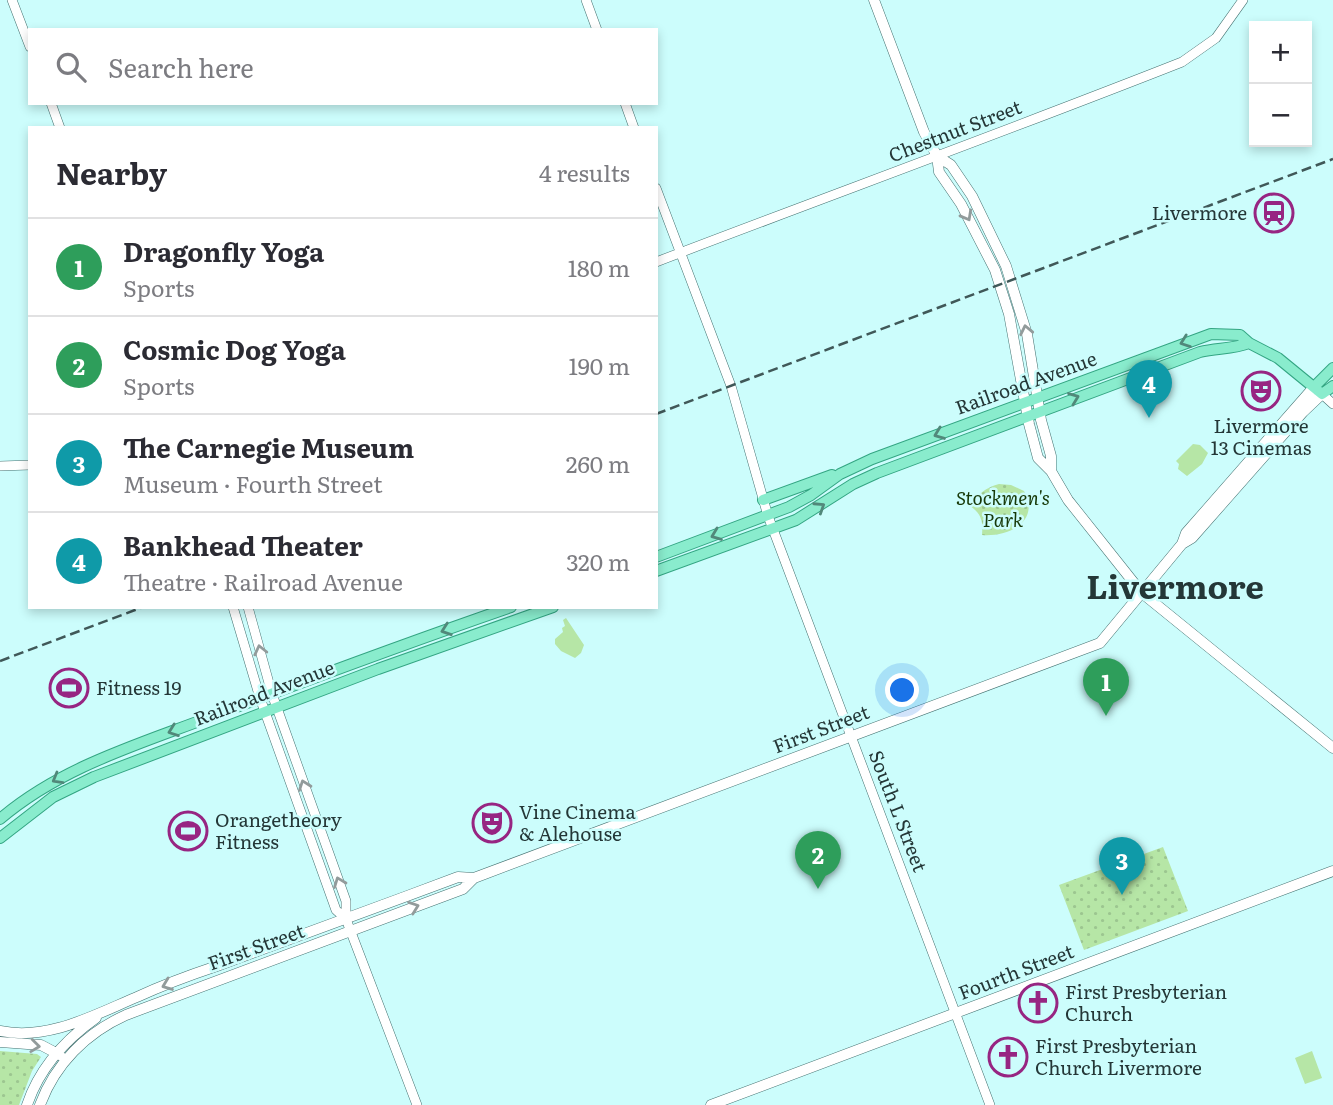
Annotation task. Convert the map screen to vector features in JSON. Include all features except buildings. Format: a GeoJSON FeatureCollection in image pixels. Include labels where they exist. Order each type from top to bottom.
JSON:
{"type":"FeatureCollection","features":[{"type":"Feature","properties":{"kind":"main road"},"geometry":{"type":"LineString","coordinates":[[874,0],[924,132],[937,156],[939,172],[961,204],[995,270],[1009,314],[1027,416],[1038,458],[1051,471],[1068,500],[1143,593],[1333,748]]}},
{"type":"Feature","properties":{"kind":"main road"},"geometry":{"type":"LineString","coordinates":[[937,156],[951,165],[996,240],[1021,310],[1051,456],[1051,471]]}},
{"type":"Feature","properties":{"kind":"main road","name":"Railroad Avenue"},"geometry":{"type":"LineString","coordinates":[[658,556],[802,501],[851,468],[1211,334],[1240,335],[1249,343],[1238,348],[1216,348],[1200,352],[1027,416],[864,479],[808,514],[773,529],[658,571]]}},
{"type":"Feature","properties":{"kind":"main road"},"geometry":{"type":"LineString","coordinates":[[1249,343],[1278,358],[1318,390]]}},
{"type":"Feature","properties":{"kind":"main road","name":"First Street"},"geometry":{"type":"LineString","coordinates":[[0,1031],[24,1034],[43,1032],[105,1012],[159,988],[458,877],[474,878],[1100,643],[1182,544],[1192,538],[1318,390],[1333,368]]}},
{"type":"Feature","properties":{"kind":"main road","name":"First Street"},"geometry":{"type":"LineString","coordinates":[[1318,390],[1333,386]]}},
{"type":"Feature","properties":{"kind":"main road"},"geometry":{"type":"LineString","coordinates":[[763,500],[851,468]]}},
{"type":"Feature","properties":{"kind":"main road","name":"Railroad Avenue"},"geometry":{"type":"LineString","coordinates":[[0,819],[31,795],[83,766],[260,698],[506,609]]}},
{"type":"Feature","properties":{"kind":"main road","name":"Railroad Avenue"},"geometry":{"type":"LineString","coordinates":[[0,838],[39,807],[73,786],[122,765],[423,652],[547,609]]}},
{"type":"Feature","properties":{"kind":"main road","name":"Fourth Street"},"geometry":{"type":"LineString","coordinates":[[711,1105],[1333,871]]}},
{"type":"Feature","properties":{"kind":"main road","name":"First Street"},"geometry":{"type":"LineString","coordinates":[[62,1056],[111,1022],[165,999],[463,889],[474,878]]}},
{"type":"Feature","properties":{"kind":"main road","name":"First Street"},"geometry":{"type":"LineString","coordinates":[[62,1056],[72,1037],[105,1012]]}},
{"type":"Feature","properties":{"kind":"main road"},"geometry":{"type":"LineString","coordinates":[[0,1042],[41,1045],[62,1056]]}},
{"type":"Feature","properties":{"kind":"main road"},"geometry":{"type":"LineString","coordinates":[[27,1105],[36,1083],[62,1056]]}},
{"type":"Feature","properties":{"kind":"main road"},"geometry":{"type":"LineString","coordinates":[[40,1105],[62,1056]]}},
{"type":"Feature","properties":{"kind":"street"},"geometry":{"type":"LineString","coordinates":[[12,0],[28,42]]}},
{"type":"Feature","properties":{"kind":"street"},"geometry":{"type":"LineString","coordinates":[[586,0],[596,28]]}},
{"type":"Feature","properties":{"kind":"street","name":"Chestnut Street"},"geometry":{"type":"LineString","coordinates":[[658,261],[1182,62],[1216,38],[1243,0]]}},
{"type":"Feature","properties":{"kind":"street"},"geometry":{"type":"LineString","coordinates":[[52,105],[59,126]]}},
{"type":"Feature","properties":{"kind":"street"},"geometry":{"type":"LineString","coordinates":[[626,105],[633,126]]}},
{"type":"Feature","properties":{"kind":"street","name":"South L Street"},"geometry":{"type":"LineString","coordinates":[[658,193],[731,386],[768,516],[990,1105]]}},
{"type":"Feature","properties":{"kind":"street"},"geometry":{"type":"LineString","coordinates":[[1318,390],[1333,404]]}},
{"type":"Feature","properties":{"kind":"street"},"geometry":{"type":"LineString","coordinates":[[0,466],[28,465]]}},
{"type":"Feature","properties":{"kind":"street"},"geometry":{"type":"LineString","coordinates":[[234,609],[264,712],[336,911],[346,919]]}},
{"type":"Feature","properties":{"kind":"street"},"geometry":{"type":"LineString","coordinates":[[249,609],[272,694],[346,901],[346,919],[417,1105]]}},
{"type":"Feature","properties":{"kind":"green space"},"geometry":{"type":"Polygon","coordinates":[[[1193,444],[1200,445],[1208,453],[1202,464],[1187,476],[1178,469],[1179,464],[1176,461],[1193,444]]]}},
{"type":"Feature","properties":{"kind":"green space","name":"Stockmen's Park"},"geometry":{"type":"Polygon","coordinates":[[[999,484],[1011,485],[1024,491],[1028,511],[1025,519],[1011,530],[982,535],[981,519],[970,506],[982,492],[999,484]]]}},
{"type":"Feature","properties":{"kind":"green space"},"geometry":{"type":"Polygon","coordinates":[[[566,618],[584,645],[575,658],[561,651],[555,644],[555,639],[563,632],[563,620],[566,618]]]}},
{"type":"Feature","properties":{"kind":"green space"},"geometry":{"type":"Polygon","coordinates":[[[1163,847],[1188,911],[1084,950],[1059,885],[1163,847]]]}},
{"type":"Feature","properties":{"kind":"green space"},"geometry":{"type":"Polygon","coordinates":[[[0,1051],[37,1054],[41,1057],[32,1071],[19,1105],[0,1105],[0,1051]]]}},
{"type":"Feature","properties":{"kind":"green space"},"geometry":{"type":"Polygon","coordinates":[[[1312,1051],[1322,1078],[1305,1084],[1295,1058],[1312,1051]]]}},
{"type":"Feature","properties":{"kind":"railway"},"geometry":{"type":"LineString","coordinates":[[658,413],[1333,159]]}},
{"type":"Feature","properties":{"kind":"railway"},"geometry":{"type":"LineString","coordinates":[[0,661],[138,609]]}},
{"type":"Feature","properties":{"kind":"place","name":"Livermore"},"geometry":{"type":"Point","coordinates":[1274,213]}},
{"type":"Feature","properties":{"kind":"place","name":"Livermore 13 Cinemas"},"geometry":{"type":"Point","coordinates":[1261,391]}},
{"type":"Feature","properties":{"kind":"place","name":"Bankhead Theater"},"geometry":{"type":"Point","coordinates":[1149,418]}},
{"type":"Feature","properties":{"kind":"place","name":"Fitness 19"},"geometry":{"type":"Point","coordinates":[69,688]}},
{"type":"Feature","properties":{"kind":"place","name":"Dragonfly Yoga"},"geometry":{"type":"Point","coordinates":[1106,716]}},
{"type":"Feature","properties":{"kind":"place","name":"Vine Cinema & Alehouse"},"geometry":{"type":"Point","coordinates":[492,823]}},
{"type":"Feature","properties":{"kind":"place","name":"Orangetheory Fitness"},"geometry":{"type":"Point","coordinates":[188,831]}},
{"type":"Feature","properties":{"kind":"place","name":"Cosmic Dog Yoga"},"geometry":{"type":"Point","coordinates":[818,889]}},
{"type":"Feature","properties":{"kind":"place","name":"The Carnegie Museum"},"geometry":{"type":"Point","coordinates":[1122,895]}},
{"type":"Feature","properties":{"kind":"place","name":"First Presbyterian Church"},"geometry":{"type":"Point","coordinates":[1038,1003]}},
{"type":"Feature","properties":{"kind":"place","name":"First Presbyterian Church Livermore"},"geometry":{"type":"Point","coordinates":[1008,1057]}},
{"type":"Feature","properties":{"kind":"district","name":"Livermore"},"geometry":{"type":"Point","coordinates":[1175,587]}}]}
